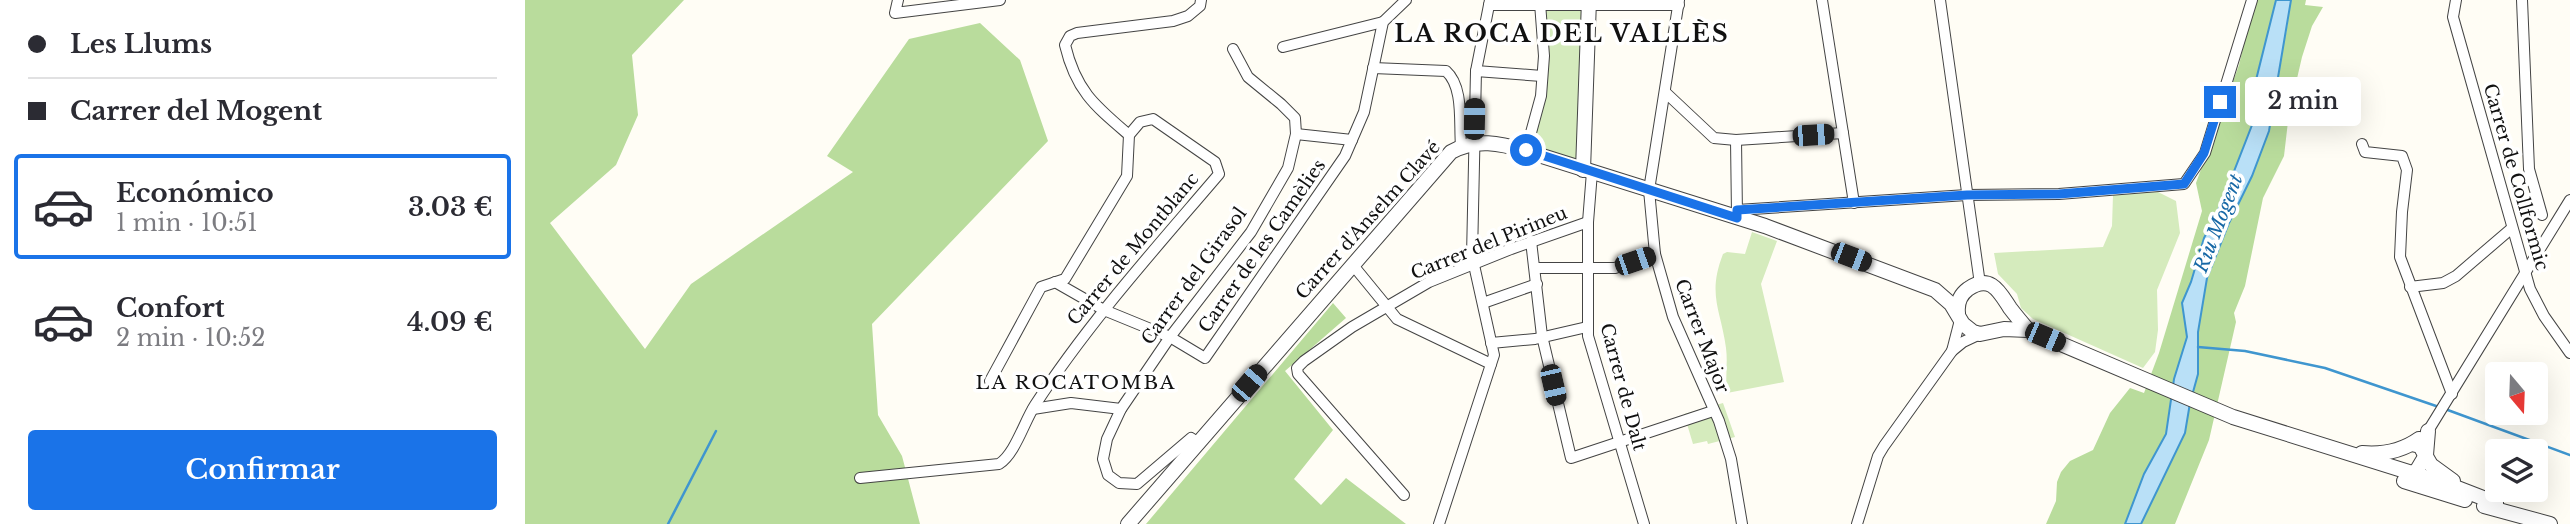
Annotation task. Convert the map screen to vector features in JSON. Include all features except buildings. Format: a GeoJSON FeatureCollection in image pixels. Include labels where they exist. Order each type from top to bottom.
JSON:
{"type":"FeatureCollection","features":[{"type":"Feature","properties":{"kind":"street"},"geometry":{"type":"LineString","coordinates":[[898,0],[895,13],[1000,0]]}},
{"type":"Feature","properties":{"kind":"street"},"geometry":{"type":"LineString","coordinates":[[1129,135],[1092,103],[1077,81],[1065,46],[1070,36],[1188,16],[1200,6],[1201,0]]}},
{"type":"Feature","properties":{"kind":"street"},"geometry":{"type":"LineString","coordinates":[[1283,47],[1383,22],[1406,0]]}},
{"type":"Feature","properties":{"kind":"street"},"geometry":{"type":"LineString","coordinates":[[1822,0],[1854,203]]}},
{"type":"Feature","properties":{"kind":"street"},"geometry":{"type":"LineString","coordinates":[[1940,0],[1967,195],[1973,287]]}},
{"type":"Feature","properties":{"kind":"street"},"geometry":{"type":"LineString","coordinates":[[1737,214],[1967,195],[2059,194],[2184,184],[2204,153],[2252,0]]}},
{"type":"Feature","properties":{"kind":"street","name":"Carrer de Collformic"},"geometry":{"type":"LineString","coordinates":[[2456,0],[2453,17],[2525,274],[2544,316],[2570,353]]}},
{"type":"Feature","properties":{"kind":"street"},"geometry":{"type":"LineString","coordinates":[[2522,0],[2529,169],[2542,215]]}},
{"type":"Feature","properties":{"kind":"street"},"geometry":{"type":"LineString","coordinates":[[1467,145],[1476,71],[1489,2],[1679,3]]}},
{"type":"Feature","properties":{"kind":"street"},"geometry":{"type":"LineString","coordinates":[[1587,171],[1589,2]]}},
{"type":"Feature","properties":{"kind":"street"},"geometry":{"type":"LineString","coordinates":[[1526,150],[1541,96],[1540,3]]}},
{"type":"Feature","properties":{"kind":"street","name":"Carrer Major"},"geometry":{"type":"LineString","coordinates":[[1679,3],[1649,190],[1655,254],[1673,317],[1716,416],[1731,459],[1742,524]]}},
{"type":"Feature","properties":{"kind":"street","name":"Carrer de les Camèlies"},"geometry":{"type":"LineString","coordinates":[[1055,282],[1104,310],[1170,337],[1205,358],[1345,156],[1364,112],[1383,22]]}},
{"type":"Feature","properties":{"kind":"street"},"geometry":{"type":"LineString","coordinates":[[1233,49],[1248,78],[1295,118],[1296,134],[1352,140]]}},
{"type":"Feature","properties":{"kind":"street"},"geometry":{"type":"LineString","coordinates":[[1373,68],[1446,71],[1454,78],[1467,145],[1472,256],[1494,355],[1439,524]]}},
{"type":"Feature","properties":{"kind":"street"},"geometry":{"type":"LineString","coordinates":[[1476,71],[1542,76]]}},
{"type":"Feature","properties":{"kind":"street"},"geometry":{"type":"LineString","coordinates":[[1665,92],[1714,138],[1736,140],[1843,133]]}},
{"type":"Feature","properties":{"kind":"street","name":"Carrer de Montblanc"},"geometry":{"type":"LineString","coordinates":[[860,478],[999,464],[1007,458],[1033,409],[1068,355],[1219,174],[1215,162],[1153,119],[1140,122],[1129,135],[1127,176],[1065,279],[1041,287],[990,381]]}},
{"type":"Feature","properties":{"kind":"street","name":"Carrer del Girasol"},"geometry":{"type":"LineString","coordinates":[[1197,442],[1191,438],[1137,484],[1119,483],[1108,475],[1103,459],[1107,439],[1121,409],[1170,337],[1251,232],[1288,168],[1296,134]]}},
{"type":"Feature","properties":{"kind":"street"},"geometry":{"type":"LineString","coordinates":[[1736,140],[1737,214]]}},
{"type":"Feature","properties":{"kind":"street"},"geometry":{"type":"LineString","coordinates":[[1467,145],[1501,144],[1526,150],[1649,190],[1737,214],[1935,289],[1995,287],[2028,330]]}},
{"type":"Feature","properties":{"kind":"street"},"geometry":{"type":"LineString","coordinates":[[2362,144],[2365,152],[2402,156],[2407,170],[2400,257],[2450,397]]}},
{"type":"Feature","properties":{"kind":"street","name":"Carrer d'Anselm Clavé"},"geometry":{"type":"LineString","coordinates":[[1128,524],[1451,152],[1467,145]]}},
{"type":"Feature","properties":{"kind":"street","name":"Carrer de Dalt"},"geometry":{"type":"LineString","coordinates":[[1587,171],[1587,327],[1644,524]]}},
{"type":"Feature","properties":{"kind":"street"},"geometry":{"type":"LineString","coordinates":[[2454,497],[2447,490],[2416,479],[2400,463],[2406,447],[2428,431],[2570,200]]}},
{"type":"Feature","properties":{"kind":"street","name":"Carrer del Pirineu"},"geometry":{"type":"LineString","coordinates":[[1404,495],[1298,374],[1297,368],[1352,327],[1429,282],[1531,241],[1588,222]]}},
{"type":"Feature","properties":{"kind":"street"},"geometry":{"type":"LineString","coordinates":[[2410,288],[2443,284],[2512,228]]}},
{"type":"Feature","properties":{"kind":"street"},"geometry":{"type":"LineString","coordinates":[[1531,241],[1542,336],[1570,458],[1716,416]]}},
{"type":"Feature","properties":{"kind":"street"},"geometry":{"type":"LineString","coordinates":[[1535,268],[1615,268],[1655,254]]}},
{"type":"Feature","properties":{"kind":"street"},"geometry":{"type":"LineString","coordinates":[[1352,264],[1397,319],[1491,364]]}},
{"type":"Feature","properties":{"kind":"street"},"geometry":{"type":"LineString","coordinates":[[1483,303],[1537,284]]}},
{"type":"Feature","properties":{"kind":"street"},"geometry":{"type":"LineString","coordinates":[[1952,351],[1960,298],[1973,287]]}},
{"type":"Feature","properties":{"kind":"street"},"geometry":{"type":"LineString","coordinates":[[1935,289],[1966,328],[1980,334]]}},
{"type":"Feature","properties":{"kind":"street"},"geometry":{"type":"LineString","coordinates":[[1996,330],[2006,318],[2007,303]]}},
{"type":"Feature","properties":{"kind":"street"},"geometry":{"type":"LineString","coordinates":[[1491,343],[1535,339],[1587,327]]}},
{"type":"Feature","properties":{"kind":"street"},"geometry":{"type":"LineString","coordinates":[[1857,524],[1878,456],[1952,351],[1963,342],[1996,330],[2028,330],[2233,417],[2246,419],[2496,503]]}},
{"type":"Feature","properties":{"kind":"street"},"geometry":{"type":"LineString","coordinates":[[1033,409],[1071,403],[1121,409]]}},
{"type":"Feature","properties":{"kind":"street"},"geometry":{"type":"LineString","coordinates":[[2233,417],[2242,424],[2322,455],[2496,510],[2550,524]]}},
{"type":"Feature","properties":{"kind":"street"},"geometry":{"type":"LineString","coordinates":[[2322,455],[2343,458],[2407,477],[2417,470],[2426,455],[2428,431]]}},
{"type":"Feature","properties":{"kind":"street"},"geometry":{"type":"LineString","coordinates":[[2338,451],[2373,454],[2420,446],[2431,465],[2440,473],[2509,512]]}},
{"type":"Feature","properties":{"kind":"green space"},"geometry":{"type":"Polygon","coordinates":[[[525,0],[684,0],[632,55],[638,115],[616,165],[550,223],[645,349],[691,284],[853,172],[827,156],[909,39],[980,23],[1020,60],[1048,141],[872,324],[878,415],[902,456],[920,524],[525,524],[525,0]]]}},
{"type":"Feature","properties":{"kind":"green space"},"geometry":{"type":"Polygon","coordinates":[[[2254,0],[2276,0],[2254,88],[2252,125],[2222,202],[2204,238],[2182,303],[2187,337],[2166,434],[2144,474],[2125,524],[2046,524],[2056,501],[2057,482],[2061,472],[2070,461],[2093,450],[2110,413],[2130,388],[2144,393],[2159,353],[2202,211],[2196,183],[2239,65],[2254,0]]]}},
{"type":"Feature","properties":{"kind":"green space"},"geometry":{"type":"Polygon","coordinates":[[[2291,0],[2306,0],[2305,5],[2323,7],[2312,26],[2302,57],[2289,113],[2284,156],[2263,198],[2245,286],[2234,313],[2236,322],[2209,440],[2175,524],[2141,524],[2185,433],[2198,374],[2198,332],[2207,278],[2233,213],[2286,34],[2291,0]]]}},
{"type":"Feature","properties":{"kind":"green space"},"geometry":{"type":"Polygon","coordinates":[[[1543,5],[1587,6],[1582,152],[1575,159],[1528,145],[1541,96],[1543,5]]]}},
{"type":"Feature","properties":{"kind":"green space"},"geometry":{"type":"Polygon","coordinates":[[[2156,191],[2176,201],[2180,233],[2157,290],[2158,330],[2155,352],[2143,368],[2033,319],[2021,308],[2017,294],[1998,274],[1994,253],[2103,247],[2112,226],[2113,195],[2156,191]]]}},
{"type":"Feature","properties":{"kind":"green space"},"geometry":{"type":"Polygon","coordinates":[[[1752,232],[1777,241],[1761,284],[1784,382],[1727,393],[1726,348],[1716,292],[1718,268],[1723,254],[1745,254],[1752,232]]]}},
{"type":"Feature","properties":{"kind":"green space"},"geometry":{"type":"Polygon","coordinates":[[[1333,303],[1346,318],[1285,371],[1333,430],[1294,479],[1321,505],[1346,478],[1406,524],[1146,524],[1333,303]]]}},
{"type":"Feature","properties":{"kind":"green space"},"geometry":{"type":"Polygon","coordinates":[[[1723,403],[1735,437],[1708,444],[1707,441],[1693,444],[1684,414],[1723,403]]]}},
{"type":"Feature","properties":{"kind":"water","name":"Riu Mogent"},"geometry":{"type":"Polygon","coordinates":[[[2276,0],[2291,0],[2269,131],[2207,278],[2198,332],[2198,374],[2185,433],[2141,524],[2125,524],[2144,474],[2166,434],[2174,379],[2187,337],[2182,303],[2204,238],[2222,202],[2252,125],[2254,88],[2276,0]]]}},
{"type":"Feature","properties":{"kind":"waterway"},"geometry":{"type":"LineString","coordinates":[[2198,347],[2245,351],[2325,368],[2439,407]]}},
{"type":"Feature","properties":{"kind":"waterway"},"geometry":{"type":"LineString","coordinates":[[2445,409],[2570,455]]}},
{"type":"Feature","properties":{"kind":"waterway"},"geometry":{"type":"LineString","coordinates":[[668,524],[716,431]]}},
{"type":"Feature","properties":{"kind":"district","name":"LA ROCA DEL VALLÈS"},"geometry":{"type":"Point","coordinates":[1562,34]}},
{"type":"Feature","properties":{"kind":"district","name":"LA ROCATOMBA"},"geometry":{"type":"Point","coordinates":[1076,382]}},
{"type":"Feature","properties":{"kind":"route"},"geometry":{"type":"LineString","coordinates":[[1526,150],[1737,218],[1737,210],[1967,195],[2059,194],[2184,184],[2204,153],[2220,102]]}}]}
